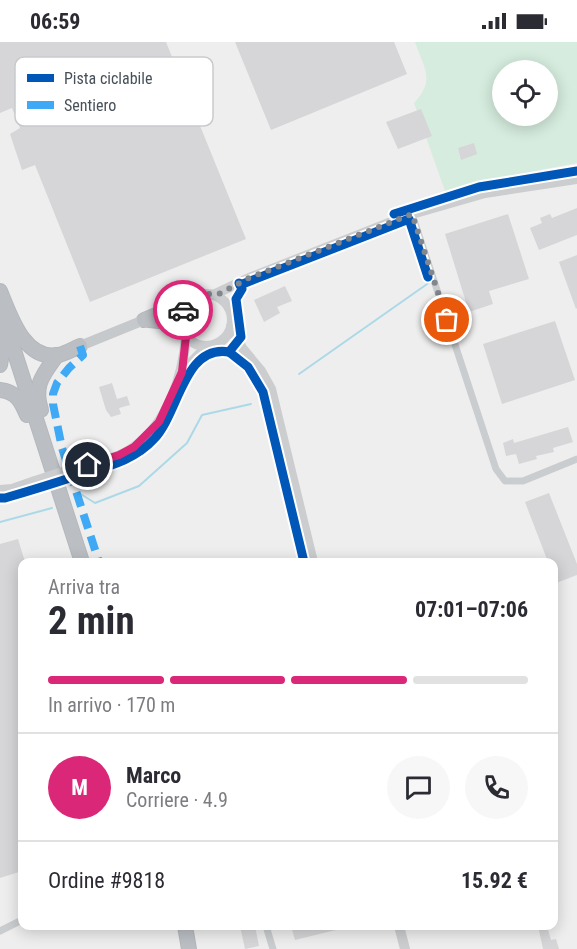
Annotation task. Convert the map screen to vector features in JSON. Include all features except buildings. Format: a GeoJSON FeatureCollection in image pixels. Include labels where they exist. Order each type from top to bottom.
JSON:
{"type":"FeatureCollection","features":[{"type":"Feature","properties":{"kind":"highway"},"geometry":{"type":"LineString","coordinates":[[0,291],[13,323],[27,344],[41,353],[57,355],[80,346]]}},
{"type":"Feature","properties":{"kind":"highway"},"geometry":{"type":"LineString","coordinates":[[144,320],[189,301]]}},
{"type":"Feature","properties":{"kind":"highway"},"geometry":{"type":"LineString","coordinates":[[0,307],[81,558]]}},
{"type":"Feature","properties":{"kind":"highway"},"geometry":{"type":"LineString","coordinates":[[144,320],[169,322],[184,332]]}},
{"type":"Feature","properties":{"kind":"highway"},"geometry":{"type":"LineString","coordinates":[[0,336],[3,347],[0,365]]}},
{"type":"Feature","properties":{"kind":"highway"},"geometry":{"type":"LineString","coordinates":[[57,355],[40,379],[37,397],[52,447],[62,500]]}},
{"type":"Feature","properties":{"kind":"highway"},"geometry":{"type":"LineString","coordinates":[[0,390],[5,390],[20,398],[62,500]]}},
{"type":"Feature","properties":{"kind":"highway"},"geometry":{"type":"LineString","coordinates":[[186,930],[189,949]]}},
{"type":"Feature","properties":{"kind":"main road"},"geometry":{"type":"LineString","coordinates":[[213,295],[412,214],[484,193],[577,179]]}},
{"type":"Feature","properties":{"kind":"main road"},"geometry":{"type":"LineString","coordinates":[[0,490],[12,489],[119,455],[134,447],[159,422],[182,372],[207,346],[219,342],[227,335],[231,326],[228,304],[234,286]]}},
{"type":"Feature","properties":{"kind":"main road"},"geometry":{"type":"LineString","coordinates":[[182,372],[184,332],[181,313],[189,301],[203,294],[213,295],[222,300],[231,313]]}},
{"type":"Feature","properties":{"kind":"main road"},"geometry":{"type":"LineString","coordinates":[[80,346],[144,320]]}},
{"type":"Feature","properties":{"kind":"main road"},"geometry":{"type":"LineString","coordinates":[[231,326],[242,348],[261,371],[271,389],[312,558]]}},
{"type":"Feature","properties":{"kind":"main road"},"geometry":{"type":"LineString","coordinates":[[184,332],[198,344],[207,346]]}},
{"type":"Feature","properties":{"kind":"main road"},"geometry":{"type":"LineString","coordinates":[[219,342],[242,348]]}},
{"type":"Feature","properties":{"kind":"main road"},"geometry":{"type":"LineString","coordinates":[[400,930],[405,949]]}},
{"type":"Feature","properties":{"kind":"street"},"geometry":{"type":"LineString","coordinates":[[412,214],[496,469],[505,481],[523,481],[577,459]]}},
{"type":"Feature","properties":{"kind":"street"},"geometry":{"type":"LineString","coordinates":[[0,931],[18,922]]}},
{"type":"Feature","properties":{"kind":"street"},"geometry":{"type":"LineString","coordinates":[[267,930],[273,949]]}},
{"type":"Feature","properties":{"kind":"green space"},"geometry":{"type":"Polygon","coordinates":[[[415,42],[577,42],[577,163],[471,183],[445,191],[414,103],[425,87],[424,67],[415,42]]]}},
{"type":"Feature","properties":{"kind":"waterway"},"geometry":{"type":"LineString","coordinates":[[299,374],[430,282]]}},
{"type":"Feature","properties":{"kind":"waterway"},"geometry":{"type":"LineString","coordinates":[[79,493],[95,503],[139,486],[187,443],[202,415],[251,404]]}},
{"type":"Feature","properties":{"kind":"waterway"},"geometry":{"type":"LineString","coordinates":[[0,522],[52,508]]}},
{"type":"Feature","properties":{"kind":"marked path"},"geometry":{"type":"LineString","coordinates":[[80,346],[83,355],[57,383],[53,394],[53,404],[62,448],[98,558]]}},
{"type":"Feature","properties":{"kind":"cycle path"},"geometry":{"type":"LineString","coordinates":[[394,214],[479,187],[577,171]]}},
{"type":"Feature","properties":{"kind":"cycle path"},"geometry":{"type":"LineString","coordinates":[[240,285],[409,219],[428,277]]}},
{"type":"Feature","properties":{"kind":"cycle path"},"geometry":{"type":"LineString","coordinates":[[0,498],[107,466],[146,447],[163,427],[192,369],[214,352],[229,352],[241,337],[236,299],[242,289],[239,283]]}},
{"type":"Feature","properties":{"kind":"cycle path"},"geometry":{"type":"LineString","coordinates":[[229,352],[248,367],[263,392],[303,558]]}},
{"type":"Feature","properties":{"kind":"way so far"},"geometry":{"type":"LineString","coordinates":[[183,310],[193,298],[203,294],[219,294],[249,278],[412,214],[447,320]]}},
{"type":"Feature","properties":{"kind":"route"},"geometry":{"type":"LineString","coordinates":[[88,465],[119,455],[134,447],[159,422],[182,372],[186,336],[181,323],[183,310]]}}]}
